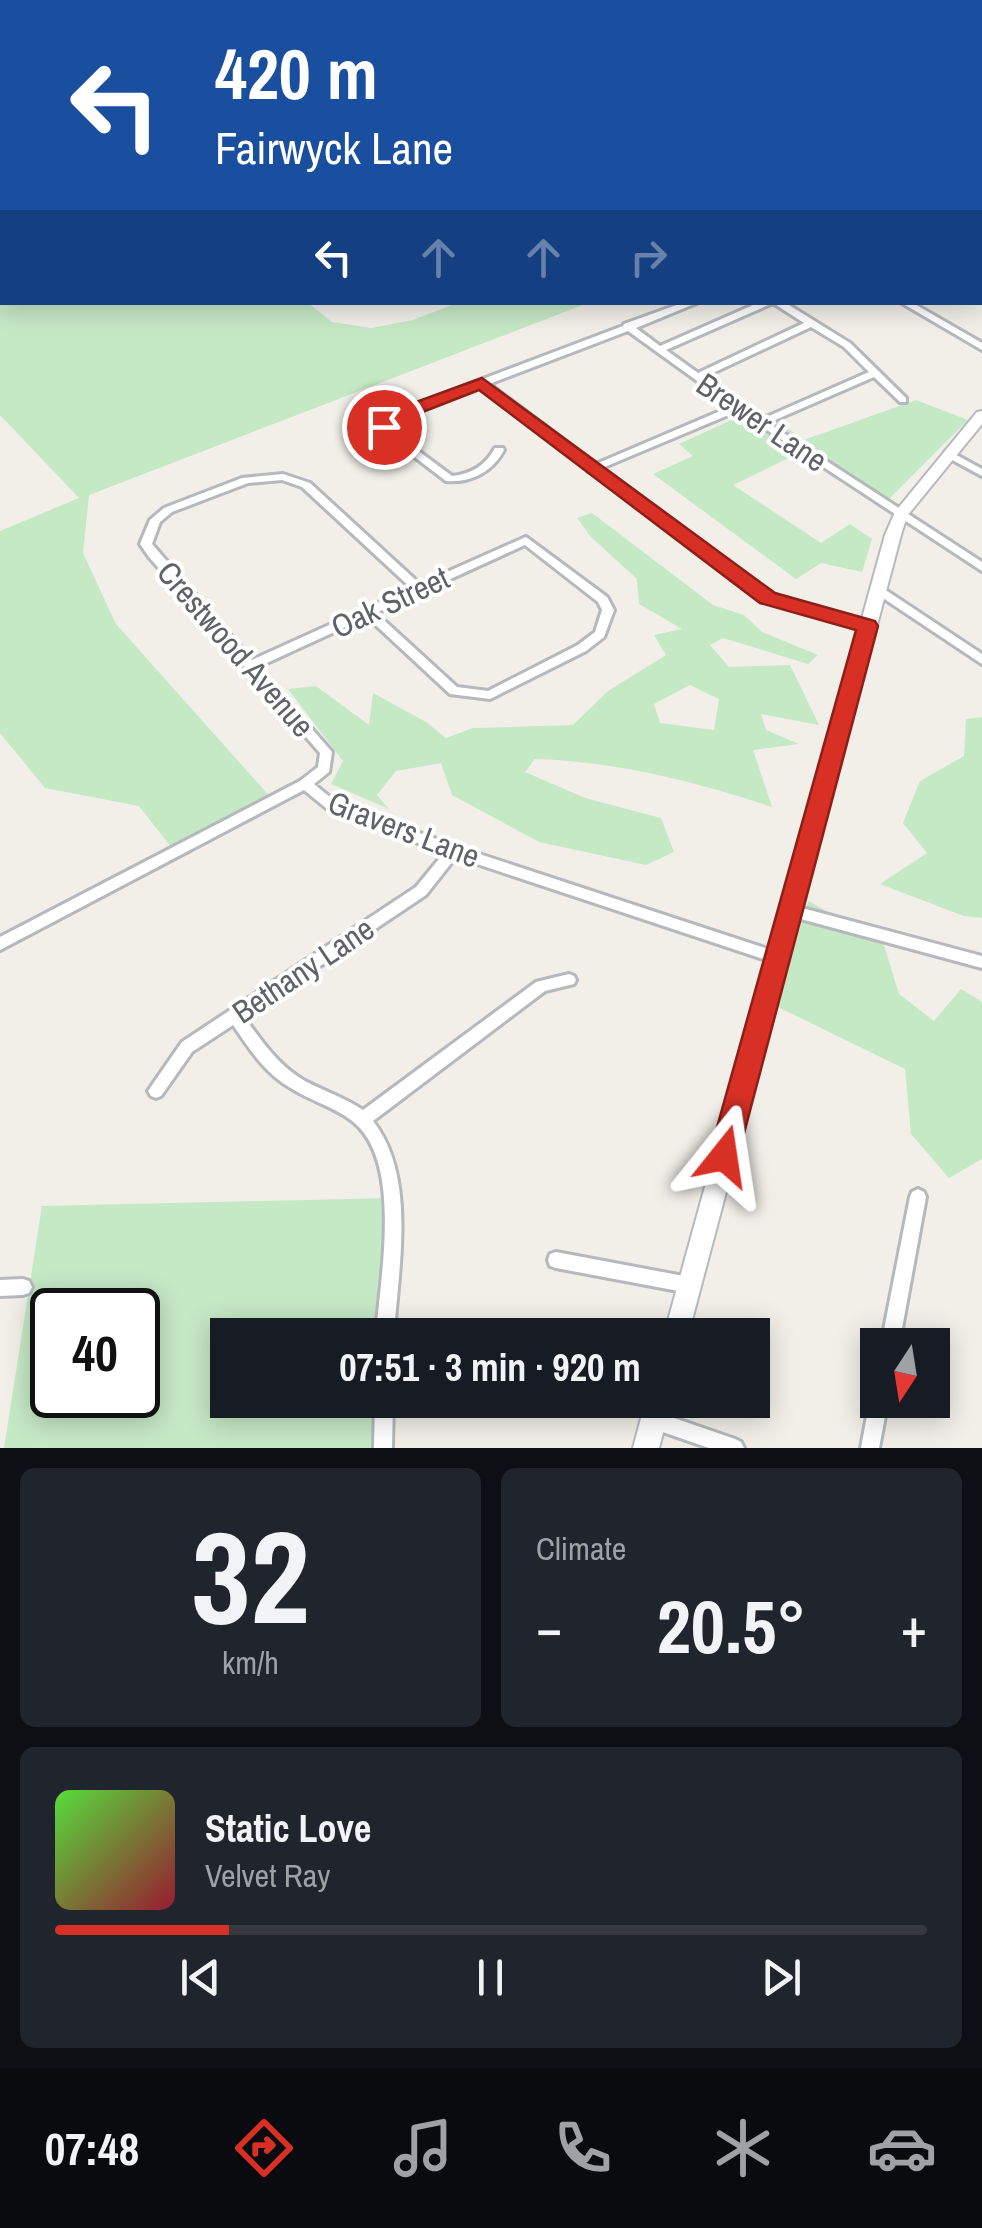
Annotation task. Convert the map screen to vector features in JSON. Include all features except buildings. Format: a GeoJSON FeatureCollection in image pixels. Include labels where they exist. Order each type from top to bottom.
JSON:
{"type":"FeatureCollection","features":[{"type":"Feature","properties":{"kind":"street"},"geometry":{"type":"LineString","coordinates":[[499,450],[494,461],[473,474],[454,479],[444,476],[384,427],[400,414],[686,305]]}},
{"type":"Feature","properties":{"kind":"street"},"geometry":{"type":"LineString","coordinates":[[658,350],[762,305]]}},
{"type":"Feature","properties":{"kind":"street"},"geometry":{"type":"LineString","coordinates":[[783,305],[846,345],[903,400]]}},
{"type":"Feature","properties":{"kind":"street"},"geometry":{"type":"LineString","coordinates":[[909,305],[982,347]]}},
{"type":"Feature","properties":{"kind":"street"},"geometry":{"type":"LineString","coordinates":[[697,377],[811,323]]}},
{"type":"Feature","properties":{"kind":"street","name":"Brewer Lane"},"geometry":{"type":"LineString","coordinates":[[627,326],[762,423],[982,567]]}},
{"type":"Feature","properties":{"kind":"street"},"geometry":{"type":"LineString","coordinates":[[762,423],[873,374]]}},
{"type":"Feature","properties":{"kind":"street"},"geometry":{"type":"LineString","coordinates":[[482,383],[768,598],[868,626]]}},
{"type":"Feature","properties":{"kind":"street"},"geometry":{"type":"LineString","coordinates":[[592,469],[739,407]]}},
{"type":"Feature","properties":{"kind":"street"},"geometry":{"type":"LineString","coordinates":[[680,1318],[900,515],[982,415]]}},
{"type":"Feature","properties":{"kind":"street"},"geometry":{"type":"LineString","coordinates":[[950,454],[982,473]]}},
{"type":"Feature","properties":{"kind":"street","name":"Crestwood Avenue"},"geometry":{"type":"LineString","coordinates":[[305,784],[324,769],[326,752],[146,544],[155,520],[168,510],[246,480],[283,477],[306,485],[418,590]]}},
{"type":"Feature","properties":{"kind":"street","name":"Oak Street"},"geometry":{"type":"LineString","coordinates":[[253,665],[368,612],[418,590],[526,540],[604,600],[608,610],[600,634],[490,695],[454,691],[368,612]]}},
{"type":"Feature","properties":{"kind":"street"},"geometry":{"type":"LineString","coordinates":[[878,589],[982,660]]}},
{"type":"Feature","properties":{"kind":"street","name":"Gravers Lane"},"geometry":{"type":"LineString","coordinates":[[0,944],[305,784],[331,805],[452,851],[778,958]]}},
{"type":"Feature","properties":{"kind":"street","name":"Bethany Lane"},"geometry":{"type":"LineString","coordinates":[[156,1091],[187,1046],[421,890],[452,851]]}},
{"type":"Feature","properties":{"kind":"street"},"geometry":{"type":"LineString","coordinates":[[791,912],[982,962]]}},
{"type":"Feature","properties":{"kind":"street"},"geometry":{"type":"LineString","coordinates":[[363,1119],[541,986],[569,980]]}},
{"type":"Feature","properties":{"kind":"street"},"geometry":{"type":"LineString","coordinates":[[234,1016],[266,1058],[288,1079],[363,1119],[381,1146],[392,1184],[387,1318]]}},
{"type":"Feature","properties":{"kind":"street"},"geometry":{"type":"LineString","coordinates":[[893,1328],[918,1196]]}},
{"type":"Feature","properties":{"kind":"street"},"geometry":{"type":"LineString","coordinates":[[556,1260],[688,1285]]}},
{"type":"Feature","properties":{"kind":"street"},"geometry":{"type":"LineString","coordinates":[[0,1288],[23,1287]]}},
{"type":"Feature","properties":{"kind":"street"},"geometry":{"type":"LineString","coordinates":[[383,1448],[384,1418]]}},
{"type":"Feature","properties":{"kind":"street"},"geometry":{"type":"LineString","coordinates":[[646,1448],[654,1418]]}},
{"type":"Feature","properties":{"kind":"street"},"geometry":{"type":"LineString","coordinates":[[673,1418],[736,1448]]}},
{"type":"Feature","properties":{"kind":"street"},"geometry":{"type":"LineString","coordinates":[[870,1448],[876,1418]]}},
{"type":"Feature","properties":{"kind":"green space"},"geometry":{"type":"Polygon","coordinates":[[[0,305],[311,305],[332,322],[371,328],[413,320],[452,305],[583,305],[89,495],[83,553],[116,624],[272,799],[172,848],[139,806],[45,788],[0,733],[0,531],[79,498],[0,415],[0,305]]]}},
{"type":"Feature","properties":{"kind":"green space"},"geometry":{"type":"Polygon","coordinates":[[[916,400],[968,420],[886,502],[803,451],[733,485],[821,543],[850,524],[872,539],[862,572],[821,563],[796,579],[653,474],[693,456],[679,444],[758,408],[804,440],[916,400]]]}},
{"type":"Feature","properties":{"kind":"green space"},"geometry":{"type":"Polygon","coordinates":[[[592,513],[713,605],[744,615],[762,632],[818,655],[808,664],[723,638],[710,645],[729,667],[790,665],[819,725],[761,714],[766,730],[799,744],[753,750],[772,807],[655,774],[535,759],[525,772],[585,798],[661,818],[674,852],[646,865],[539,842],[452,795],[441,763],[396,771],[377,795],[389,809],[331,784],[343,761],[288,689],[316,686],[369,725],[373,693],[426,722],[446,738],[473,728],[573,725],[608,691],[666,655],[654,635],[682,629],[639,604],[637,579],[591,537],[577,518],[592,513]],[[690,685],[654,704],[660,723],[714,730],[719,699],[690,685]]]}},
{"type":"Feature","properties":{"kind":"green space"},"geometry":{"type":"Polygon","coordinates":[[[982,717],[982,918],[964,916],[880,884],[927,853],[903,823],[920,781],[964,756],[966,719],[982,717]]]}},
{"type":"Feature","properties":{"kind":"green space"},"geometry":{"type":"Polygon","coordinates":[[[809,901],[884,945],[899,994],[934,1021],[961,989],[982,1002],[982,1159],[949,1178],[911,1134],[905,1069],[778,1007],[795,924],[809,901]]]}},
{"type":"Feature","properties":{"kind":"green space"},"geometry":{"type":"Polygon","coordinates":[[[391,1198],[387,1318],[210,1318],[210,1418],[384,1418],[383,1448],[4,1448],[42,1206],[391,1198]]]}},
{"type":"Feature","properties":{"kind":"route"},"geometry":{"type":"LineString","coordinates":[[384,427],[400,414],[482,383],[748,586],[784,604],[868,626],[724,1156]]}}]}
